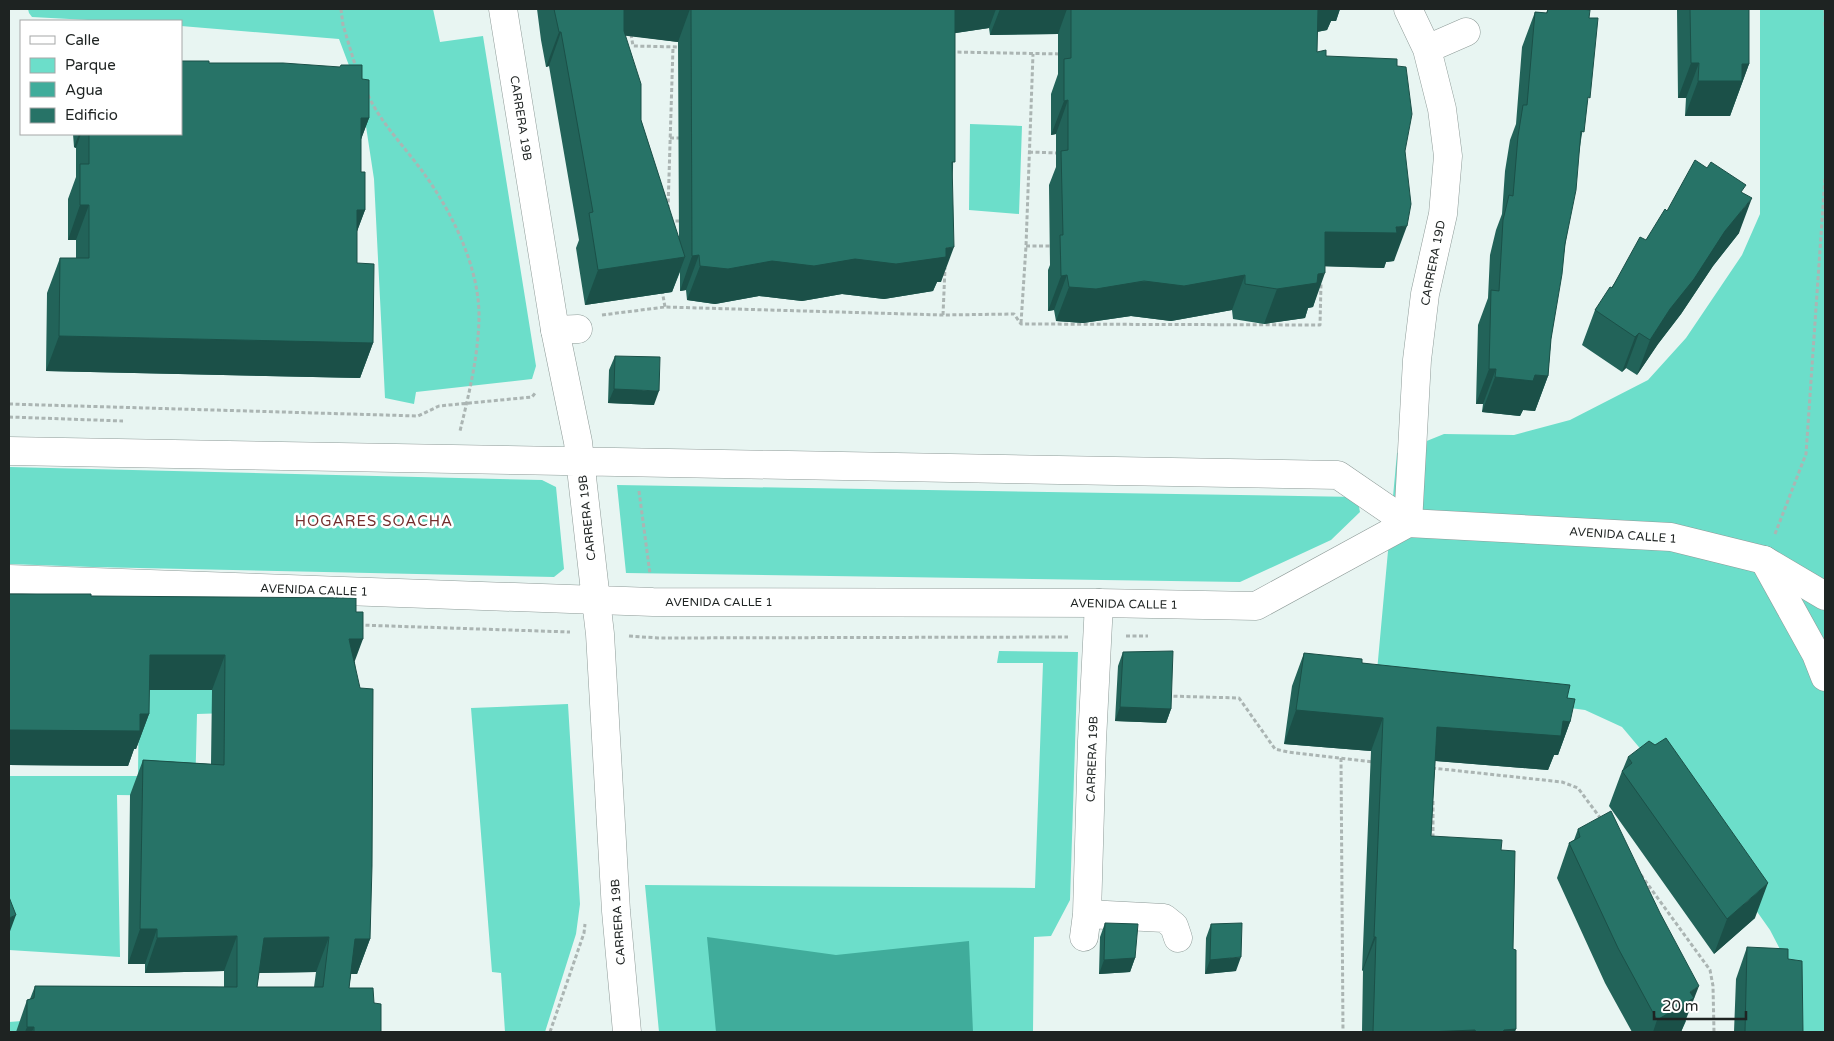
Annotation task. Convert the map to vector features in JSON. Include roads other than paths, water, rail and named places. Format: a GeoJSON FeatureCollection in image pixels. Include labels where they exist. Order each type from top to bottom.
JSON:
{"type":"FeatureCollection","features":[{"type":"Feature","properties":{"kind":"main road","name":"CARRERA 19B"},"geometry":{"type":"LineString","coordinates":[[503,9],[576,325],[578,442],[600,634],[616,911],[627,1032]]}},
{"type":"Feature","properties":{"kind":"main road","name":"CARRERA 19D"},"geometry":{"type":"LineString","coordinates":[[1408,9],[1427,49],[1442,108],[1448,156],[1442,214],[1425,294],[1417,360],[1408,524]]}},
{"type":"Feature","properties":{"kind":"main road"},"geometry":{"type":"LineString","coordinates":[[1427,49],[1466,32]]}},
{"type":"Feature","properties":{"kind":"main road"},"geometry":{"type":"LineString","coordinates":[[9,451],[1338,475],[1408,524]]}},
{"type":"Feature","properties":{"kind":"main road","name":"AVENIDA CALLE 1"},"geometry":{"type":"LineString","coordinates":[[9,579],[653,602],[1099,603],[1256,606],[1408,524],[1671,537],[1764,560],[1825,596]]}},
{"type":"Feature","properties":{"kind":"main road"},"geometry":{"type":"LineString","coordinates":[[1764,560],[1816,654],[1825,677]]}},
{"type":"Feature","properties":{"kind":"main road","name":"CARRERA 19B"},"geometry":{"type":"LineString","coordinates":[[1099,603],[1103,741],[1086,926],[1164,918],[1174,926],[1178,938]]}},
{"type":"Feature","properties":{"kind":"water"},"geometry":{"type":"Polygon","coordinates":[[[707,937],[836,955],[969,941],[973,1032],[716,1032],[707,937]]]}},
{"type":"Feature","properties":{"kind":"district","name":"HOGARES SOACHA"},"geometry":{"type":"Point","coordinates":[374,521]}}]}
